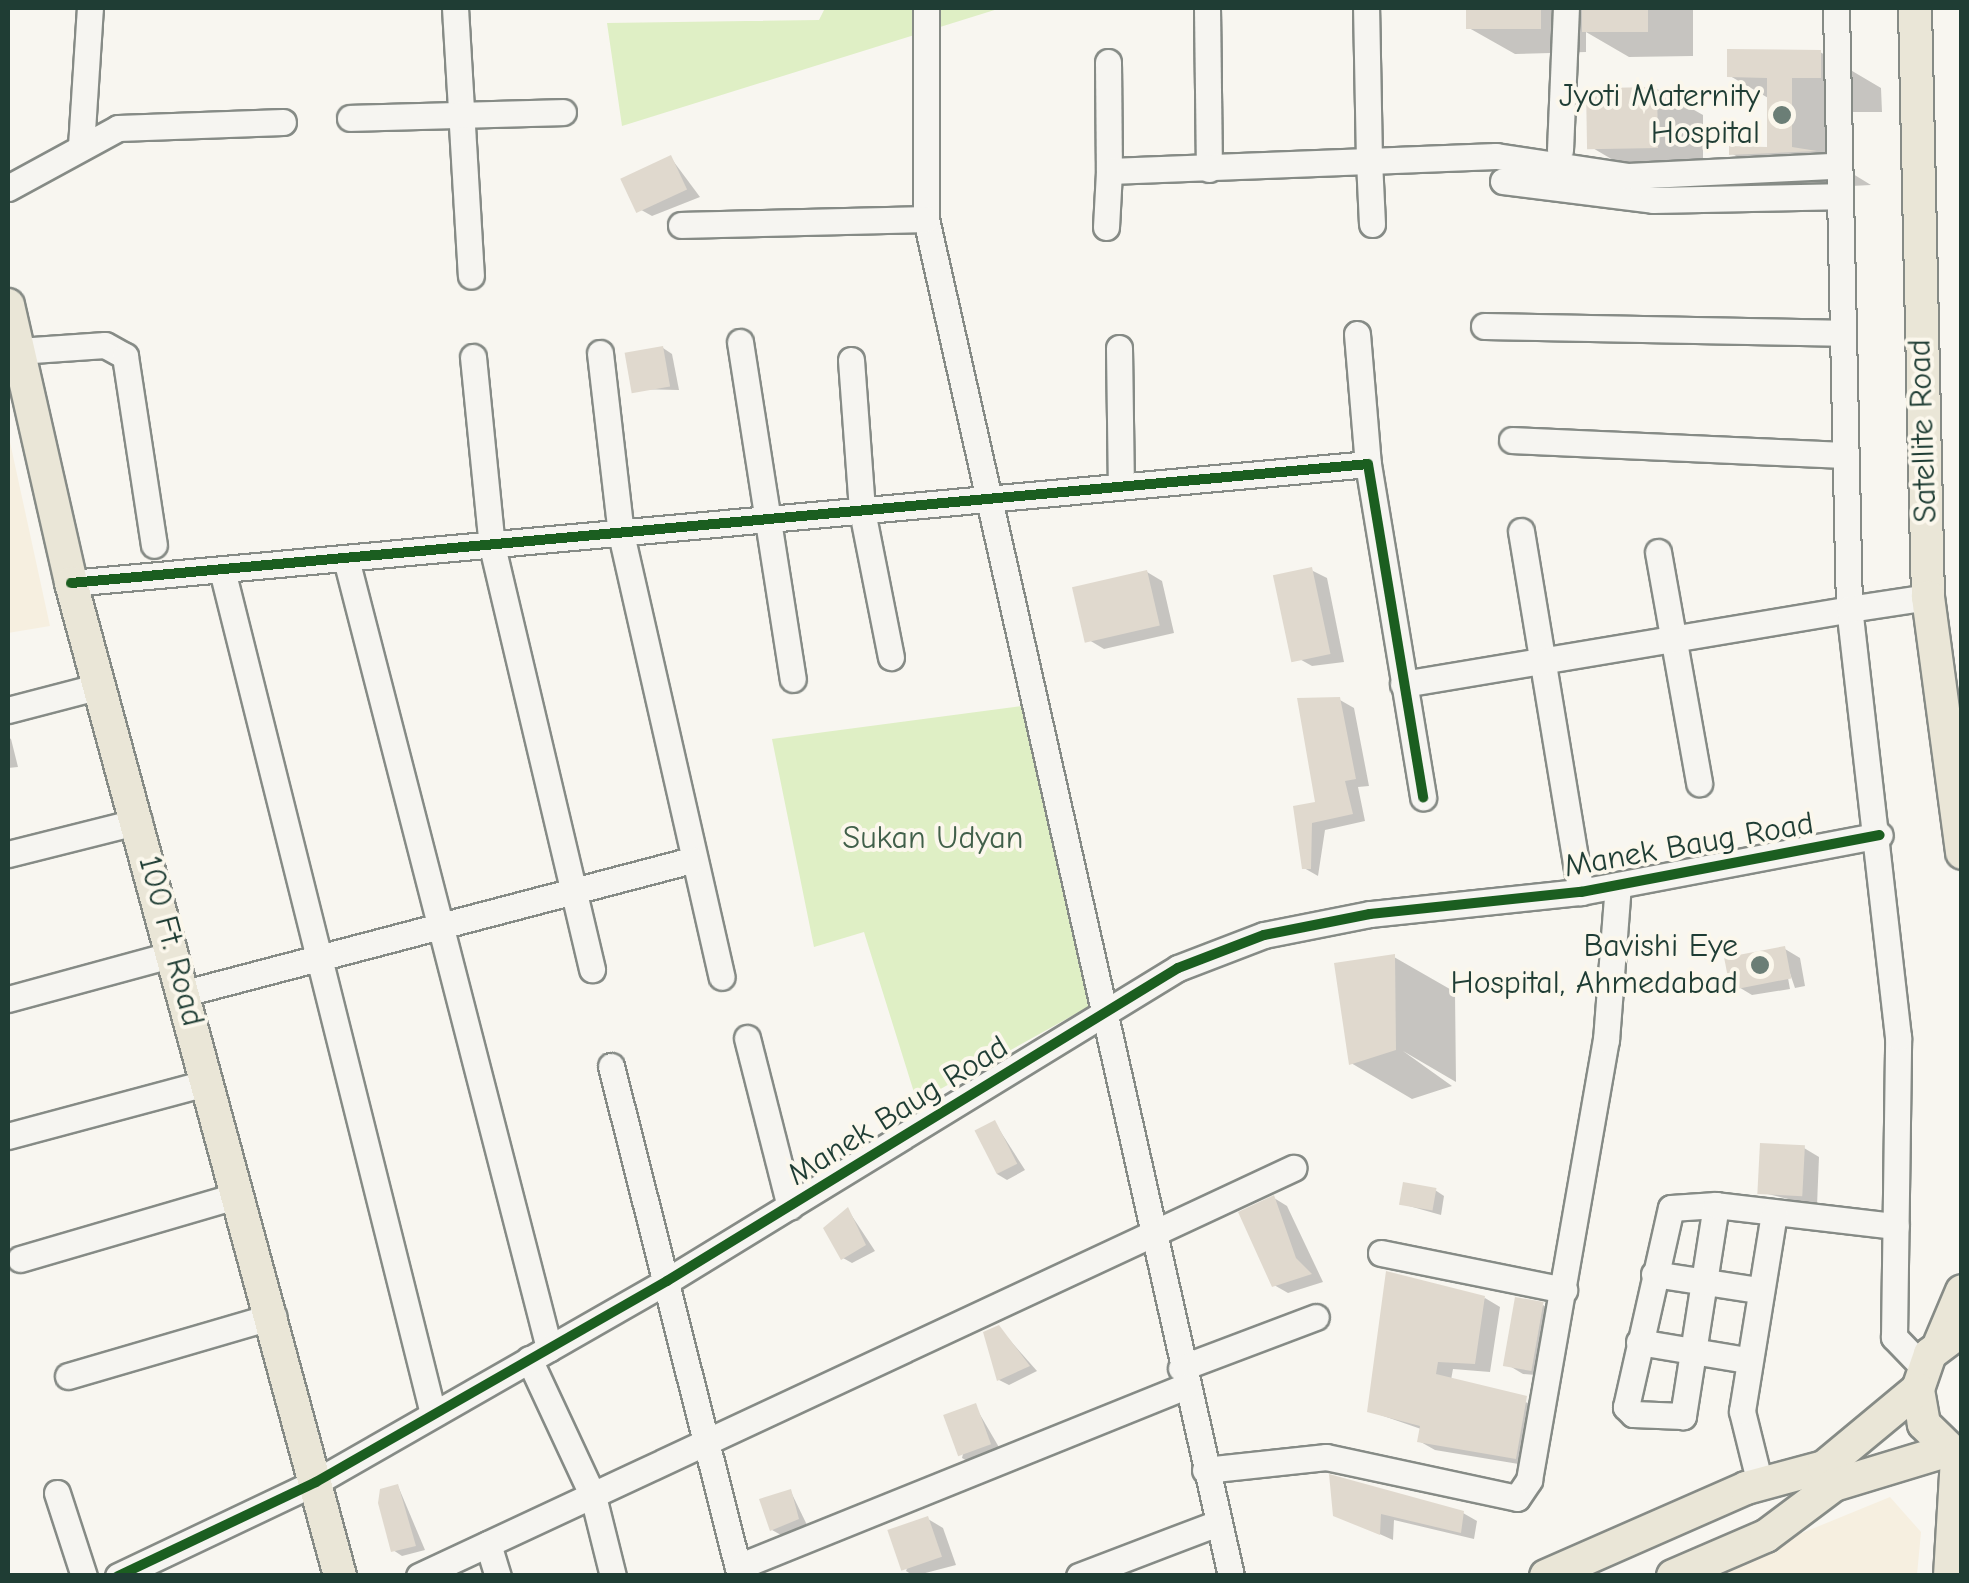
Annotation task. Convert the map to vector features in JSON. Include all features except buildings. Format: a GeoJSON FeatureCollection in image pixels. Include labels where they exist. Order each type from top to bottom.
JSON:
{"type":"FeatureCollection","features":[{"type":"Feature","properties":{"kind":"main road","name":"Satellite Road"},"geometry":{"type":"LineString","coordinates":[[1914,8],[1928,597],[1962,853]]}},
{"type":"Feature","properties":{"kind":"main road","name":"100 Ft. Road"},"geometry":{"type":"LineString","coordinates":[[8,305],[71,583],[274,1316],[340,1576]]}},
{"type":"Feature","properties":{"kind":"main road"},"geometry":{"type":"LineString","coordinates":[[1950,1576],[1955,1456],[1924,1424],[1936,1357],[1962,1291]]}},
{"type":"Feature","properties":{"kind":"main road"},"geometry":{"type":"LineString","coordinates":[[1546,1576],[1760,1484],[1824,1467],[1936,1357]]}},
{"type":"Feature","properties":{"kind":"main road"},"geometry":{"type":"LineString","coordinates":[[1673,1576],[1766,1536],[1834,1486],[1955,1456]]}},
{"type":"Feature","properties":{"kind":"street"},"geometry":{"type":"LineString","coordinates":[[81,146],[90,8]]}},
{"type":"Feature","properties":{"kind":"street"},"geometry":{"type":"LineString","coordinates":[[455,8],[471,276]]}},
{"type":"Feature","properties":{"kind":"street"},"geometry":{"type":"LineString","coordinates":[[926,8],[926,219],[987,498],[1108,1008],[1183,1377],[1231,1576]]}},
{"type":"Feature","properties":{"kind":"street"},"geometry":{"type":"LineString","coordinates":[[1207,8],[1209,169]]}},
{"type":"Feature","properties":{"kind":"street"},"geometry":{"type":"LineString","coordinates":[[1366,8],[1372,224]]}},
{"type":"Feature","properties":{"kind":"street"},"geometry":{"type":"LineString","coordinates":[[1560,150],[1566,8]]}},
{"type":"Feature","properties":{"kind":"street"},"geometry":{"type":"LineString","coordinates":[[1836,8],[1836,166],[1849,609],[1880,836],[1898,1037],[1894,1338],[1936,1357]]}},
{"type":"Feature","properties":{"kind":"street"},"geometry":{"type":"LineString","coordinates":[[1106,227],[1108,62]]}},
{"type":"Feature","properties":{"kind":"street"},"geometry":{"type":"LineString","coordinates":[[350,118],[461,110],[564,112]]}},
{"type":"Feature","properties":{"kind":"street"},"geometry":{"type":"LineString","coordinates":[[8,188],[118,128],[283,122]]}},
{"type":"Feature","properties":{"kind":"street"},"geometry":{"type":"LineString","coordinates":[[1109,172],[1496,156],[1628,176],[1836,166]]}},
{"type":"Feature","properties":{"kind":"street"},"geometry":{"type":"LineString","coordinates":[[1504,182],[1653,200],[1838,196]]}},
{"type":"Feature","properties":{"kind":"street"},"geometry":{"type":"LineString","coordinates":[[681,225],[926,219]]}},
{"type":"Feature","properties":{"kind":"street"},"geometry":{"type":"LineString","coordinates":[[1484,326],[1840,333]]}},
{"type":"Feature","properties":{"kind":"street"},"geometry":{"type":"LineString","coordinates":[[1357,334],[1368,464],[1423,797]]}},
{"type":"Feature","properties":{"kind":"street"},"geometry":{"type":"LineString","coordinates":[[740,342],[762,520],[793,679]]}},
{"type":"Feature","properties":{"kind":"street"},"geometry":{"type":"LineString","coordinates":[[18,351],[105,345],[126,356],[154,546]]}},
{"type":"Feature","properties":{"kind":"street"},"geometry":{"type":"LineString","coordinates":[[1119,348],[1121,486]]}},
{"type":"Feature","properties":{"kind":"street"},"geometry":{"type":"LineString","coordinates":[[600,352],[621,534],[692,860],[722,977]]}},
{"type":"Feature","properties":{"kind":"street"},"geometry":{"type":"LineString","coordinates":[[473,357],[492,546],[592,969]]}},
{"type":"Feature","properties":{"kind":"street"},"geometry":{"type":"LineString","coordinates":[[851,360],[862,511],[891,657]]}},
{"type":"Feature","properties":{"kind":"street"},"geometry":{"type":"LineString","coordinates":[[1512,440],[1843,455]]}},
{"type":"Feature","properties":{"kind":"street"},"geometry":{"type":"LineString","coordinates":[[71,583],[1368,464]]}},
{"type":"Feature","properties":{"kind":"street"},"geometry":{"type":"LineString","coordinates":[[1521,531],[1581,892]]}},
{"type":"Feature","properties":{"kind":"street"},"geometry":{"type":"LineString","coordinates":[[1658,552],[1698,783]]}},
{"type":"Feature","properties":{"kind":"street"},"geometry":{"type":"LineString","coordinates":[[346,559],[440,926],[539,1354],[593,1496],[613,1576]]}},
{"type":"Feature","properties":{"kind":"street"},"geometry":{"type":"LineString","coordinates":[[222,570],[433,1414]]}},
{"type":"Feature","properties":{"kind":"street"},"geometry":{"type":"LineString","coordinates":[[1403,684],[1928,597]]}},
{"type":"Feature","properties":{"kind":"street"},"geometry":{"type":"LineString","coordinates":[[8,710],[100,686]]}},
{"type":"Feature","properties":{"kind":"street"},"geometry":{"type":"LineString","coordinates":[[8,854],[139,821]]}},
{"type":"Feature","properties":{"kind":"street","name":"Manek Baug Road"},"geometry":{"type":"LineString","coordinates":[[118,1576],[316,1482],[667,1281],[1108,1008],[1264,935],[1581,892],[1880,836]]}},
{"type":"Feature","properties":{"kind":"street"},"geometry":{"type":"LineString","coordinates":[[185,993],[692,860]]}},
{"type":"Feature","properties":{"kind":"street"},"geometry":{"type":"LineString","coordinates":[[1205,1470],[1326,1457],[1517,1498],[1529,1480],[1606,1040],[1618,886]]}},
{"type":"Feature","properties":{"kind":"street"},"geometry":{"type":"LineString","coordinates":[[8,999],[174,954]]}},
{"type":"Feature","properties":{"kind":"street"},"geometry":{"type":"LineString","coordinates":[[747,1038],[790,1207]]}},
{"type":"Feature","properties":{"kind":"street"},"geometry":{"type":"LineString","coordinates":[[610,1066],[739,1571],[1316,1318]]}},
{"type":"Feature","properties":{"kind":"street"},"geometry":{"type":"LineString","coordinates":[[8,1136],[209,1082]]}},
{"type":"Feature","properties":{"kind":"street"},"geometry":{"type":"LineString","coordinates":[[419,1576],[1293,1168]]}},
{"type":"Feature","properties":{"kind":"street"},"geometry":{"type":"LineString","coordinates":[[20,1259],[239,1195]]}},
{"type":"Feature","properties":{"kind":"street"},"geometry":{"type":"LineString","coordinates":[[1716,1205],[1680,1420],[1633,1414],[1626,1407],[1671,1208],[1716,1205],[1896,1226]]}},
{"type":"Feature","properties":{"kind":"street"},"geometry":{"type":"LineString","coordinates":[[1760,1484],[1742,1411],[1746,1360],[1774,1214]]}},
{"type":"Feature","properties":{"kind":"street"},"geometry":{"type":"LineString","coordinates":[[1381,1254],[1564,1290]]}},
{"type":"Feature","properties":{"kind":"street"},"geometry":{"type":"LineString","coordinates":[[1654,1274],[1758,1290]]}},
{"type":"Feature","properties":{"kind":"street"},"geometry":{"type":"LineString","coordinates":[[68,1376],[274,1316]]}},
{"type":"Feature","properties":{"kind":"street"},"geometry":{"type":"LineString","coordinates":[[1640,1342],[1746,1360]]}},
{"type":"Feature","properties":{"kind":"street"},"geometry":{"type":"LineString","coordinates":[[57,1492],[84,1576]]}},
{"type":"Feature","properties":{"kind":"street"},"geometry":{"type":"LineString","coordinates":[[1079,1576],[1218,1523]]}},
{"type":"Feature","properties":{"kind":"street"},"geometry":{"type":"LineString","coordinates":[[488,1544],[498,1576]]}},
{"type":"Feature","properties":{"kind":"shaded area"},"geometry":{"type":"Polygon","coordinates":[[[8,433],[50,626],[8,633],[8,433]]]}},
{"type":"Feature","properties":{"kind":"shaded area"},"geometry":{"type":"Polygon","coordinates":[[[1890,1497],[1921,1532],[1917,1575],[1697,1576],[1890,1497]]]}},
{"type":"Feature","properties":{"kind":"green space"},"geometry":{"type":"Polygon","coordinates":[[[825,8],[1001,8],[622,126],[607,23],[819,20],[825,8]]]}},
{"type":"Feature","properties":{"kind":"green space","name":"Sukan Udyan"},"geometry":{"type":"Polygon","coordinates":[[[1022,706],[1097,1002],[917,1102],[864,932],[814,947],[772,739],[1022,706]]]}},
{"type":"Feature","properties":{"kind":"cycle path"},"geometry":{"type":"LineString","coordinates":[[71,583],[1368,464],[1423,797]]}},
{"type":"Feature","properties":{"kind":"cycle path"},"geometry":{"type":"LineString","coordinates":[[118,1576],[316,1482],[667,1281],[1178,968],[1264,935],[1370,914],[1581,892],[1880,835]]}},
{"type":"Feature","properties":{"kind":"place","name":"Jyoti Maternity Hospital"},"geometry":{"type":"Point","coordinates":[1782,115]}},
{"type":"Feature","properties":{"kind":"place","name":"Bavishi Eye Hospital, Ahmedabad"},"geometry":{"type":"Point","coordinates":[1760,965]}}]}
